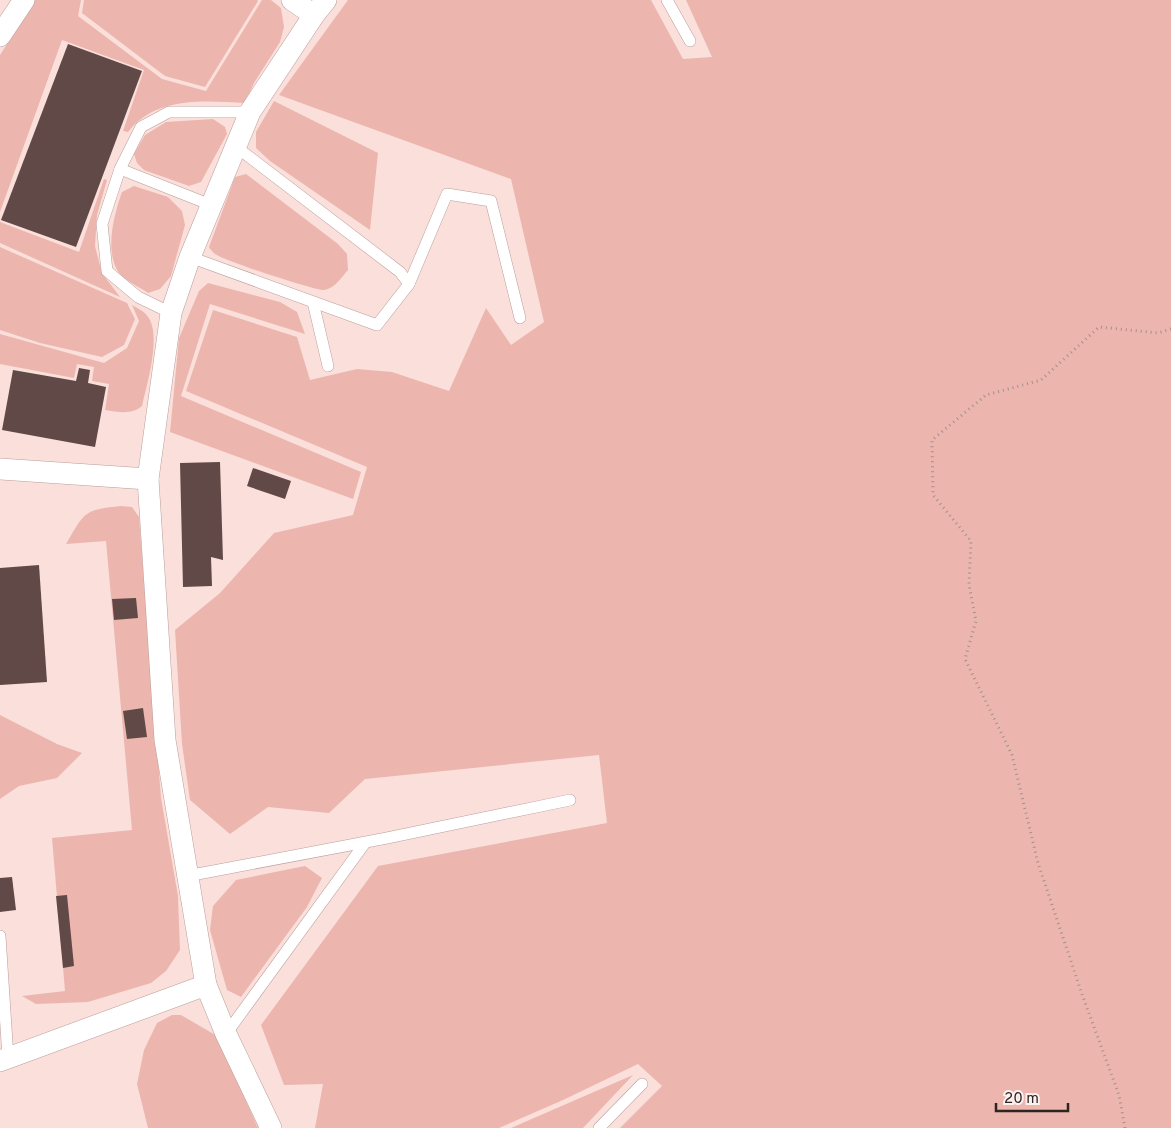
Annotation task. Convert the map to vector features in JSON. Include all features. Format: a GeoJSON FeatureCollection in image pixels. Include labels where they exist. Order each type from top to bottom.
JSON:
{"type":"FeatureCollection","features":[{"type":"Feature","properties":{"kind":"street"},"geometry":{"type":"LineString","coordinates":[[0,36],[24,0]]}},
{"type":"Feature","properties":{"kind":"street"},"geometry":{"type":"LineString","coordinates":[[271,1128],[226,1034],[206,985],[166,740],[148,479],[170,313],[190,257],[250,112],[320,7],[292,0]]}},
{"type":"Feature","properties":{"kind":"street"},"geometry":{"type":"LineString","coordinates":[[0,469],[148,479]]}},
{"type":"Feature","properties":{"kind":"street"},"geometry":{"type":"LineString","coordinates":[[4,1060],[206,985]]}},
{"type":"Feature","properties":{"kind":"lane"},"geometry":{"type":"LineString","coordinates":[[667,0],[690,41]]}},
{"type":"Feature","properties":{"kind":"lane"},"geometry":{"type":"LineString","coordinates":[[170,313],[138,297],[107,271],[102,224],[120,169],[141,127],[169,112],[250,112]]}},
{"type":"Feature","properties":{"kind":"lane"},"geometry":{"type":"LineString","coordinates":[[235,146],[400,272],[409,284]]}},
{"type":"Feature","properties":{"kind":"lane"},"geometry":{"type":"LineString","coordinates":[[120,169],[211,205]]}},
{"type":"Feature","properties":{"kind":"lane"},"geometry":{"type":"LineString","coordinates":[[190,257],[377,325],[409,284],[447,194],[491,201],[520,318]]}},
{"type":"Feature","properties":{"kind":"lane"},"geometry":{"type":"LineString","coordinates":[[313,302],[328,366]]}},
{"type":"Feature","properties":{"kind":"lane"},"geometry":{"type":"LineString","coordinates":[[187,876],[365,843],[570,800]]}},
{"type":"Feature","properties":{"kind":"lane"},"geometry":{"type":"LineString","coordinates":[[226,1034],[365,843]]}},
{"type":"Feature","properties":{"kind":"lane"},"geometry":{"type":"LineString","coordinates":[[0,936],[4,1060]]}},
{"type":"Feature","properties":{"kind":"lane"},"geometry":{"type":"LineString","coordinates":[[599,1128],[642,1084]]}},
{"type":"Feature","properties":{"kind":"path"},"geometry":{"type":"LineString","coordinates":[[1125,1128],[1119,1095],[1083,997],[1038,863],[1012,755],[965,659],[976,621],[969,585],[971,541],[933,496],[932,440],[986,395],[1041,380],[1099,327],[1158,334],[1171,329]]}},
{"type":"Feature","properties":{"kind":"shaded area"},"geometry":{"type":"Polygon","coordinates":[[[35,0],[81,0],[78,16],[162,79],[206,91],[262,0],[271,0],[281,8],[284,27],[280,42],[254,83],[245,103],[197,102],[167,106],[139,120],[128,132],[123,131],[144,70],[62,40],[0,212],[0,55],[35,0]]]}},
{"type":"Feature","properties":{"kind":"shaded area"},"geometry":{"type":"Polygon","coordinates":[[[84,0],[258,1],[205,87],[165,76],[82,13],[84,0]]]}},
{"type":"Feature","properties":{"kind":"shaded area"},"geometry":{"type":"Polygon","coordinates":[[[348,0],[651,0],[683,59],[712,57],[686,0],[1171,0],[1171,1128],[620,1128],[662,1086],[638,1064],[499,1128],[315,1128],[323,1084],[284,1085],[261,1025],[378,866],[607,823],[599,755],[365,779],[329,813],[268,807],[230,834],[190,800],[182,744],[175,630],[220,593],[274,533],[353,515],[367,467],[186,391],[213,310],[297,337],[310,380],[357,369],[392,372],[449,391],[486,308],[511,345],[544,322],[511,179],[279,95],[348,0]]]}},
{"type":"Feature","properties":{"kind":"shaded area"},"geometry":{"type":"Polygon","coordinates":[[[274,101],[378,153],[370,230],[270,161],[256,148],[256,132],[274,101]]]}},
{"type":"Feature","properties":{"kind":"shaded area"},"geometry":{"type":"Polygon","coordinates":[[[213,119],[225,127],[227,134],[201,182],[189,186],[144,170],[137,163],[134,154],[145,135],[166,122],[213,119]]]}},
{"type":"Feature","properties":{"kind":"shaded area"},"geometry":{"type":"Polygon","coordinates":[[[246,174],[338,244],[347,254],[348,270],[335,285],[324,290],[305,286],[236,263],[212,251],[209,247],[235,177],[246,174]]]}},
{"type":"Feature","properties":{"kind":"shaded area"},"geometry":{"type":"Polygon","coordinates":[[[104,179],[107,180],[97,215],[95,246],[102,273],[120,297],[0,243],[0,222],[79,252],[104,179]]]}},
{"type":"Feature","properties":{"kind":"shaded area"},"geometry":{"type":"Polygon","coordinates":[[[134,186],[168,197],[182,211],[185,225],[171,276],[160,289],[148,293],[119,273],[114,264],[112,254],[112,233],[119,201],[122,192],[134,186]]]}},
{"type":"Feature","properties":{"kind":"shaded area"},"geometry":{"type":"Polygon","coordinates":[[[0,247],[127,303],[135,319],[124,345],[102,357],[40,343],[0,330],[0,247]]]}},
{"type":"Feature","properties":{"kind":"shaded area"},"geometry":{"type":"Polygon","coordinates":[[[208,283],[280,302],[297,312],[305,334],[210,304],[181,396],[361,472],[353,499],[170,432],[179,338],[199,291],[208,283]]]}},
{"type":"Feature","properties":{"kind":"shaded area"},"geometry":{"type":"Polygon","coordinates":[[[132,305],[142,311],[150,320],[154,339],[142,406],[134,411],[105,410],[109,384],[92,381],[94,367],[77,364],[74,378],[0,364],[0,334],[104,363],[127,348],[139,321],[132,305]]]}},
{"type":"Feature","properties":{"kind":"shaded area"},"geometry":{"type":"Polygon","coordinates":[[[121,506],[132,507],[139,517],[161,798],[178,896],[180,950],[166,971],[151,983],[88,1002],[36,1004],[22,996],[65,991],[52,838],[132,830],[106,541],[66,544],[86,514],[99,509],[121,506]]]}},
{"type":"Feature","properties":{"kind":"shaded area"},"geometry":{"type":"Polygon","coordinates":[[[0,715],[57,744],[82,753],[57,778],[19,786],[0,799],[0,715]]]}},
{"type":"Feature","properties":{"kind":"shaded area"},"geometry":{"type":"Polygon","coordinates":[[[305,866],[322,878],[307,907],[241,997],[227,990],[210,930],[213,906],[236,880],[305,866]]]}},
{"type":"Feature","properties":{"kind":"shaded area"},"geometry":{"type":"Polygon","coordinates":[[[172,1015],[181,1015],[217,1036],[258,1128],[148,1128],[137,1084],[144,1050],[157,1023],[172,1015]]]}},
{"type":"Feature","properties":{"kind":"shaded area"},"geometry":{"type":"Polygon","coordinates":[[[633,1075],[583,1128],[511,1128],[633,1075]]]}},
{"type":"Feature","properties":{"kind":"building"},"geometry":{"type":"Polygon","coordinates":[[[68,44],[142,71],[76,247],[1,220],[68,44]]]}},
{"type":"Feature","properties":{"kind":"building"},"geometry":{"type":"Polygon","coordinates":[[[79,368],[90,370],[88,383],[106,387],[95,447],[2,430],[13,370],[76,381],[79,368]]]}},
{"type":"Feature","properties":{"kind":"building"},"geometry":{"type":"Polygon","coordinates":[[[220,462],[223,560],[211,557],[212,586],[183,587],[180,463],[220,462]]]}},
{"type":"Feature","properties":{"kind":"building"},"geometry":{"type":"Polygon","coordinates":[[[253,468],[291,481],[285,499],[247,486],[253,468]]]}},
{"type":"Feature","properties":{"kind":"building"},"geometry":{"type":"Polygon","coordinates":[[[39,565],[47,682],[0,685],[0,568],[39,565]]]}},
{"type":"Feature","properties":{"kind":"building"},"geometry":{"type":"Polygon","coordinates":[[[136,598],[138,618],[114,620],[112,599],[136,598]]]}},
{"type":"Feature","properties":{"kind":"building"},"geometry":{"type":"Polygon","coordinates":[[[143,708],[147,737],[127,739],[123,711],[143,708]]]}},
{"type":"Feature","properties":{"kind":"building"},"geometry":{"type":"Polygon","coordinates":[[[12,877],[16,910],[0,912],[0,878],[12,877]]]}},
{"type":"Feature","properties":{"kind":"building"},"geometry":{"type":"Polygon","coordinates":[[[67,895],[74,966],[63,968],[56,896],[67,895]]]}}]}
